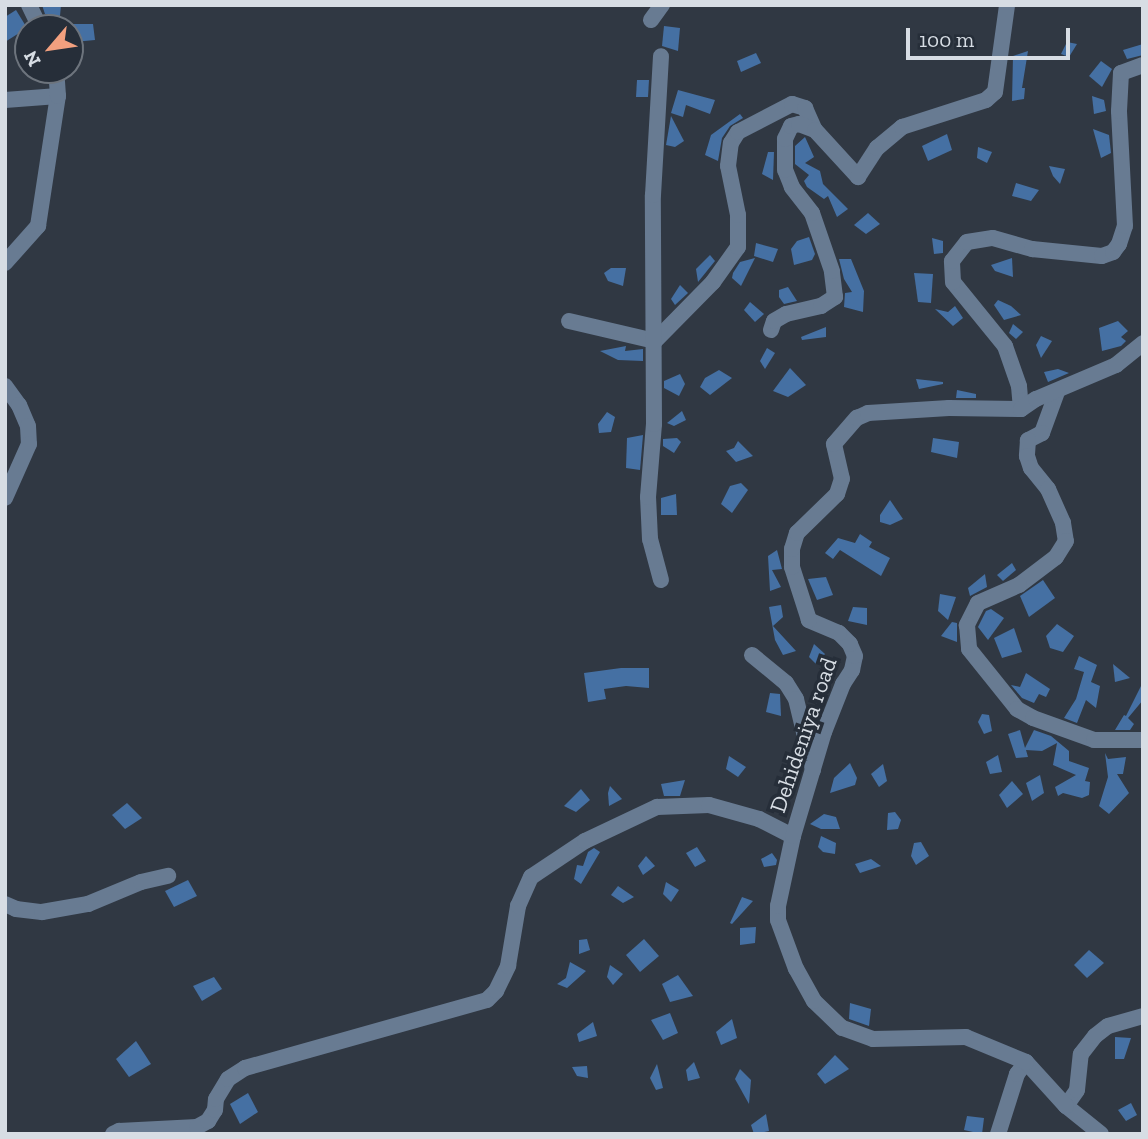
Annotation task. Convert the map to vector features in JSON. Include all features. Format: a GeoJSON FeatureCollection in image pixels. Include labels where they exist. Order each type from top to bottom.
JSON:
{"type":"FeatureCollection","features":[{"type":"Feature","properties":{"kind":"street"},"geometry":{"type":"LineString","coordinates":[[651,20],[662,5]]}},
{"type":"Feature","properties":{"kind":"street"},"geometry":{"type":"LineString","coordinates":[[655,341],[713,282],[738,247],[738,215],[728,166],[731,143],[738,132],[792,104],[805,108],[815,130],[858,177],[877,148],[902,127],[986,100],[995,92],[1007,5]]}},
{"type":"Feature","properties":{"kind":"street"},"geometry":{"type":"LineString","coordinates":[[661,580],[650,539],[648,497],[655,341],[653,195],[662,57]]}},
{"type":"Feature","properties":{"kind":"street"},"geometry":{"type":"LineString","coordinates":[[1021,409],[1018,386],[1005,346],[953,282],[952,261],[967,242],[993,238],[1032,249],[1102,256],[1112,252],[1119,244],[1125,226],[1119,111],[1121,73],[1143,65]]}},
{"type":"Feature","properties":{"kind":"street"},"geometry":{"type":"LineString","coordinates":[[5,263],[37,226],[58,96],[57,84]]}},
{"type":"Feature","properties":{"kind":"street"},"geometry":{"type":"LineString","coordinates":[[5,100],[58,96]]}},
{"type":"Feature","properties":{"kind":"street"},"geometry":{"type":"LineString","coordinates":[[771,330],[774,321],[786,314],[821,306],[835,297],[832,271],[812,213],[792,187],[785,170],[785,139],[791,126],[799,124],[815,130]]}},
{"type":"Feature","properties":{"kind":"street"},"geometry":{"type":"LineString","coordinates":[[569,321],[655,341]]}},
{"type":"Feature","properties":{"kind":"street","name":"Dehideniya road"},"geometry":{"type":"LineString","coordinates":[[1101,1134],[1066,1106],[1026,1062],[966,1037],[873,1039],[842,1028],[814,1001],[796,969],[778,920],[793,836],[824,732],[843,684],[852,670],[855,656],[850,644],[839,633],[809,620],[792,567],[792,549],[797,533],[837,494],[842,479],[834,444],[857,418],[868,413],[948,408],[1021,409],[1036,398],[1116,365],[1143,343]]}},
{"type":"Feature","properties":{"kind":"street"},"geometry":{"type":"LineString","coordinates":[[5,386],[19,405],[28,426],[29,444],[5,498]]}},
{"type":"Feature","properties":{"kind":"street"},"geometry":{"type":"LineString","coordinates":[[1057,391],[1042,433],[1028,440],[1027,456],[1031,468],[1048,489],[1063,523],[1066,541],[1056,557],[1019,585],[978,603],[967,625],[969,649],[1017,709],[1033,718],[1094,740],[1143,740]]}},
{"type":"Feature","properties":{"kind":"street"},"geometry":{"type":"LineString","coordinates":[[752,655],[786,683],[796,699],[813,770]]}},
{"type":"Feature","properties":{"kind":"street"},"geometry":{"type":"LineString","coordinates":[[113,1134],[119,1130],[197,1126],[208,1121],[215,1110],[216,1099],[228,1079],[245,1068],[487,1000],[496,991],[508,966],[518,906],[531,877],[585,841],[657,807],[709,805],[758,819],[793,836]]}},
{"type":"Feature","properties":{"kind":"street"},"geometry":{"type":"LineString","coordinates":[[5,904],[16,909],[53,910],[88,904],[141,882],[168,876]]}},
{"type":"Feature","properties":{"kind":"street"},"geometry":{"type":"LineString","coordinates":[[1066,1106],[1077,1090],[1081,1054],[1095,1036],[1108,1026],[1143,1016]]}},
{"type":"Feature","properties":{"kind":"street"},"geometry":{"type":"LineString","coordinates":[[998,1134],[1017,1074],[1026,1062]]}},
{"type":"Feature","properties":{"kind":"building"},"geometry":{"type":"Polygon","coordinates":[[[42,5],[61,5],[60,14],[45,14],[42,5]]]}},
{"type":"Feature","properties":{"kind":"building"},"geometry":{"type":"Polygon","coordinates":[[[16,10],[18,14],[14,14],[14,36],[5,42],[5,17],[16,10]]]}},
{"type":"Feature","properties":{"kind":"building"},"geometry":{"type":"Polygon","coordinates":[[[84,24],[93,24],[95,40],[84,41],[84,24]]]}},
{"type":"Feature","properties":{"kind":"building"},"geometry":{"type":"Polygon","coordinates":[[[664,26],[680,28],[678,51],[662,46],[664,26]]]}},
{"type":"Feature","properties":{"kind":"building"},"geometry":{"type":"Polygon","coordinates":[[[1067,42],[1077,44],[1069,57],[1061,54],[1067,42]]]}},
{"type":"Feature","properties":{"kind":"building"},"geometry":{"type":"Polygon","coordinates":[[[1143,44],[1143,55],[1127,59],[1123,50],[1143,44]]]}},
{"type":"Feature","properties":{"kind":"building"},"geometry":{"type":"Polygon","coordinates":[[[1028,51],[1022,88],[1025,88],[1024,99],[1012,101],[1013,56],[1028,51]]]}},
{"type":"Feature","properties":{"kind":"building"},"geometry":{"type":"Polygon","coordinates":[[[756,53],[761,63],[741,72],[737,61],[756,53]]]}},
{"type":"Feature","properties":{"kind":"building"},"geometry":{"type":"Polygon","coordinates":[[[1101,61],[1112,69],[1102,87],[1089,76],[1101,61]]]}},
{"type":"Feature","properties":{"kind":"building"},"geometry":{"type":"Polygon","coordinates":[[[637,80],[649,80],[648,97],[636,97],[637,80]]]}},
{"type":"Feature","properties":{"kind":"building"},"geometry":{"type":"Polygon","coordinates":[[[678,90],[715,100],[710,114],[686,105],[683,117],[671,113],[678,90]]]}},
{"type":"Feature","properties":{"kind":"building"},"geometry":{"type":"Polygon","coordinates":[[[1092,96],[1104,100],[1106,111],[1094,114],[1092,96]]]}},
{"type":"Feature","properties":{"kind":"building"},"geometry":{"type":"Polygon","coordinates":[[[740,114],[743,118],[730,126],[722,138],[718,161],[705,155],[711,135],[740,114]]]}},
{"type":"Feature","properties":{"kind":"building"},"geometry":{"type":"Polygon","coordinates":[[[671,116],[684,141],[675,147],[666,145],[671,116]]]}},
{"type":"Feature","properties":{"kind":"building"},"geometry":{"type":"Polygon","coordinates":[[[1093,129],[1109,135],[1111,153],[1101,158],[1093,129]]]}},
{"type":"Feature","properties":{"kind":"building"},"geometry":{"type":"Polygon","coordinates":[[[947,134],[952,150],[928,161],[922,146],[947,134]]]}},
{"type":"Feature","properties":{"kind":"building"},"geometry":{"type":"Polygon","coordinates":[[[805,137],[814,157],[805,163],[820,171],[823,184],[848,209],[837,217],[828,196],[824,199],[807,187],[804,181],[809,175],[795,164],[795,146],[805,137]]]}},
{"type":"Feature","properties":{"kind":"building"},"geometry":{"type":"Polygon","coordinates":[[[978,147],[992,152],[987,163],[977,158],[978,147]]]}},
{"type":"Feature","properties":{"kind":"building"},"geometry":{"type":"Polygon","coordinates":[[[768,152],[774,152],[773,180],[762,174],[768,152]]]}},
{"type":"Feature","properties":{"kind":"building"},"geometry":{"type":"Polygon","coordinates":[[[1049,166],[1065,169],[1060,184],[1053,176],[1049,166]]]}},
{"type":"Feature","properties":{"kind":"building"},"geometry":{"type":"Polygon","coordinates":[[[1016,183],[1039,190],[1031,201],[1012,196],[1016,183]]]}},
{"type":"Feature","properties":{"kind":"building"},"geometry":{"type":"Polygon","coordinates":[[[868,213],[880,224],[866,234],[854,225],[868,213]]]}},
{"type":"Feature","properties":{"kind":"building"},"geometry":{"type":"Polygon","coordinates":[[[809,237],[815,254],[812,260],[794,265],[791,249],[797,241],[809,237]]]}},
{"type":"Feature","properties":{"kind":"building"},"geometry":{"type":"Polygon","coordinates":[[[932,238],[943,241],[943,253],[934,254],[932,238]]]}},
{"type":"Feature","properties":{"kind":"building"},"geometry":{"type":"Polygon","coordinates":[[[756,243],[778,249],[773,262],[754,256],[756,243]]]}},
{"type":"Feature","properties":{"kind":"building"},"geometry":{"type":"Polygon","coordinates":[[[710,255],[715,261],[698,282],[696,269],[710,255]]]}},
{"type":"Feature","properties":{"kind":"building"},"geometry":{"type":"Polygon","coordinates":[[[755,258],[741,286],[732,278],[733,273],[740,262],[755,258]]]}},
{"type":"Feature","properties":{"kind":"building"},"geometry":{"type":"Polygon","coordinates":[[[1012,258],[1013,277],[995,271],[991,265],[1012,258]]]}},
{"type":"Feature","properties":{"kind":"building"},"geometry":{"type":"Polygon","coordinates":[[[839,259],[851,259],[864,291],[863,312],[844,307],[845,293],[852,292],[844,279],[839,259]]]}},
{"type":"Feature","properties":{"kind":"building"},"geometry":{"type":"Polygon","coordinates":[[[611,268],[626,268],[623,286],[608,281],[604,273],[611,268]]]}},
{"type":"Feature","properties":{"kind":"building"},"geometry":{"type":"Polygon","coordinates":[[[914,273],[933,274],[931,303],[918,302],[914,273]]]}},
{"type":"Feature","properties":{"kind":"building"},"geometry":{"type":"Polygon","coordinates":[[[680,285],[688,293],[675,305],[671,299],[680,285]]]}},
{"type":"Feature","properties":{"kind":"building"},"geometry":{"type":"Polygon","coordinates":[[[788,287],[797,301],[784,304],[779,297],[779,290],[788,287]]]}},
{"type":"Feature","properties":{"kind":"building"},"geometry":{"type":"Polygon","coordinates":[[[998,300],[1021,315],[1004,320],[994,305],[998,300]]]}},
{"type":"Feature","properties":{"kind":"building"},"geometry":{"type":"Polygon","coordinates":[[[750,302],[764,314],[755,322],[744,310],[750,302]]]}},
{"type":"Feature","properties":{"kind":"building"},"geometry":{"type":"Polygon","coordinates":[[[955,306],[963,318],[953,326],[935,309],[948,312],[955,306]]]}},
{"type":"Feature","properties":{"kind":"building"},"geometry":{"type":"Polygon","coordinates":[[[1118,321],[1128,331],[1121,337],[1126,341],[1121,346],[1102,351],[1099,328],[1118,321]]]}},
{"type":"Feature","properties":{"kind":"building"},"geometry":{"type":"Polygon","coordinates":[[[1013,324],[1023,332],[1016,339],[1009,333],[1013,324]]]}},
{"type":"Feature","properties":{"kind":"building"},"geometry":{"type":"Polygon","coordinates":[[[826,327],[826,337],[802,340],[801,337],[826,327]]]}},
{"type":"Feature","properties":{"kind":"building"},"geometry":{"type":"Polygon","coordinates":[[[1041,336],[1052,341],[1041,358],[1036,345],[1041,336]]]}},
{"type":"Feature","properties":{"kind":"building"},"geometry":{"type":"Polygon","coordinates":[[[626,346],[625,351],[643,349],[643,361],[618,360],[600,351],[626,346]]]}},
{"type":"Feature","properties":{"kind":"building"},"geometry":{"type":"Polygon","coordinates":[[[767,348],[775,353],[765,369],[760,361],[767,348]]]}},
{"type":"Feature","properties":{"kind":"building"},"geometry":{"type":"Polygon","coordinates":[[[790,368],[806,385],[788,397],[773,391],[790,368]]]}},
{"type":"Feature","properties":{"kind":"building"},"geometry":{"type":"Polygon","coordinates":[[[1058,369],[1069,373],[1048,382],[1044,372],[1058,369]]]}},
{"type":"Feature","properties":{"kind":"building"},"geometry":{"type":"Polygon","coordinates":[[[719,370],[732,378],[710,395],[700,387],[705,378],[719,370]]]}},
{"type":"Feature","properties":{"kind":"building"},"geometry":{"type":"Polygon","coordinates":[[[680,374],[685,384],[679,396],[664,388],[664,381],[680,374]]]}},
{"type":"Feature","properties":{"kind":"building"},"geometry":{"type":"Polygon","coordinates":[[[916,379],[943,382],[943,384],[919,389],[916,379]]]}},
{"type":"Feature","properties":{"kind":"building"},"geometry":{"type":"Polygon","coordinates":[[[957,390],[976,394],[976,398],[956,398],[957,390]]]}},
{"type":"Feature","properties":{"kind":"building"},"geometry":{"type":"Polygon","coordinates":[[[682,411],[686,420],[674,426],[667,423],[682,411]]]}},
{"type":"Feature","properties":{"kind":"building"},"geometry":{"type":"Polygon","coordinates":[[[607,412],[615,417],[611,432],[599,433],[598,424],[607,412]]]}},
{"type":"Feature","properties":{"kind":"building"},"geometry":{"type":"Polygon","coordinates":[[[643,435],[640,470],[626,468],[627,438],[643,435]]]}},
{"type":"Feature","properties":{"kind":"building"},"geometry":{"type":"Polygon","coordinates":[[[677,438],[681,442],[674,453],[663,446],[663,439],[677,438]]]}},
{"type":"Feature","properties":{"kind":"building"},"geometry":{"type":"Polygon","coordinates":[[[933,438],[959,442],[957,458],[931,452],[933,438]]]}},
{"type":"Feature","properties":{"kind":"building"},"geometry":{"type":"Polygon","coordinates":[[[738,441],[753,456],[736,462],[726,451],[734,448],[738,441]]]}},
{"type":"Feature","properties":{"kind":"building"},"geometry":{"type":"Polygon","coordinates":[[[741,483],[748,490],[732,513],[721,504],[730,486],[741,483]]]}},
{"type":"Feature","properties":{"kind":"building"},"geometry":{"type":"Polygon","coordinates":[[[676,494],[677,515],[661,515],[661,498],[676,494]]]}},
{"type":"Feature","properties":{"kind":"building"},"geometry":{"type":"Polygon","coordinates":[[[890,500],[903,519],[890,525],[880,522],[880,515],[890,500]]]}},
{"type":"Feature","properties":{"kind":"building"},"geometry":{"type":"Polygon","coordinates":[[[860,534],[872,542],[869,547],[890,558],[881,576],[840,550],[833,559],[825,553],[838,538],[855,543],[860,534]]]}},
{"type":"Feature","properties":{"kind":"building"},"geometry":{"type":"Polygon","coordinates":[[[777,550],[782,569],[772,570],[781,587],[770,591],[768,556],[777,550]]]}},
{"type":"Feature","properties":{"kind":"building"},"geometry":{"type":"Polygon","coordinates":[[[1012,563],[1016,570],[1003,581],[997,575],[1012,563]]]}},
{"type":"Feature","properties":{"kind":"building"},"geometry":{"type":"Polygon","coordinates":[[[985,574],[987,587],[970,596],[968,588],[985,574]]]}},
{"type":"Feature","properties":{"kind":"building"},"geometry":{"type":"Polygon","coordinates":[[[826,577],[833,595],[817,600],[808,579],[826,577]]]}},
{"type":"Feature","properties":{"kind":"building"},"geometry":{"type":"Polygon","coordinates":[[[1043,580],[1055,598],[1029,617],[1020,596],[1043,580]]]}},
{"type":"Feature","properties":{"kind":"building"},"geometry":{"type":"Polygon","coordinates":[[[940,594],[956,597],[948,620],[938,611],[940,594]]]}},
{"type":"Feature","properties":{"kind":"building"},"geometry":{"type":"Polygon","coordinates":[[[781,605],[783,617],[773,626],[796,651],[783,655],[775,640],[769,607],[781,605]]]}},
{"type":"Feature","properties":{"kind":"building"},"geometry":{"type":"Polygon","coordinates":[[[853,607],[867,608],[867,625],[848,621],[853,607]]]}},
{"type":"Feature","properties":{"kind":"building"},"geometry":{"type":"Polygon","coordinates":[[[991,609],[1004,618],[988,640],[978,627],[986,611],[991,609]]]}},
{"type":"Feature","properties":{"kind":"building"},"geometry":{"type":"Polygon","coordinates":[[[952,622],[957,623],[957,642],[941,636],[952,622]]]}},
{"type":"Feature","properties":{"kind":"building"},"geometry":{"type":"Polygon","coordinates":[[[1057,624],[1074,636],[1063,652],[1050,648],[1046,636],[1057,624]]]}},
{"type":"Feature","properties":{"kind":"building"},"geometry":{"type":"Polygon","coordinates":[[[1014,628],[1022,652],[1002,658],[994,638],[1014,628]]]}},
{"type":"Feature","properties":{"kind":"building"},"geometry":{"type":"Polygon","coordinates":[[[814,644],[825,654],[816,664],[809,657],[814,644]]]}},
{"type":"Feature","properties":{"kind":"building"},"geometry":{"type":"Polygon","coordinates":[[[1079,656],[1097,665],[1091,682],[1100,686],[1096,708],[1086,700],[1077,723],[1064,718],[1076,699],[1084,672],[1074,669],[1079,656]]]}},
{"type":"Feature","properties":{"kind":"building"},"geometry":{"type":"Polygon","coordinates":[[[1113,664],[1130,678],[1115,682],[1113,664]]]}},
{"type":"Feature","properties":{"kind":"building"},"geometry":{"type":"Polygon","coordinates":[[[621,668],[649,668],[649,688],[626,686],[604,689],[606,699],[588,702],[584,673],[621,668]]]}},
{"type":"Feature","properties":{"kind":"building"},"geometry":{"type":"Polygon","coordinates":[[[1026,673],[1050,689],[1046,697],[1039,694],[1034,703],[1022,698],[1011,685],[1020,687],[1026,673]]]}},
{"type":"Feature","properties":{"kind":"building"},"geometry":{"type":"Polygon","coordinates":[[[1143,682],[1143,700],[1128,718],[1134,724],[1130,730],[1115,730],[1124,715],[1126,716],[1143,682]]]}},
{"type":"Feature","properties":{"kind":"building"},"geometry":{"type":"Polygon","coordinates":[[[770,693],[780,694],[781,716],[766,712],[770,693]]]}},
{"type":"Feature","properties":{"kind":"building"},"geometry":{"type":"Polygon","coordinates":[[[982,714],[989,715],[992,731],[984,734],[978,722],[982,714]]]}},
{"type":"Feature","properties":{"kind":"building"},"geometry":{"type":"Polygon","coordinates":[[[1020,730],[1025,748],[1034,730],[1051,736],[1069,751],[1069,761],[1089,768],[1085,781],[1090,782],[1089,795],[1082,798],[1063,793],[1058,796],[1055,787],[1076,775],[1053,765],[1057,743],[1042,751],[1026,750],[1028,757],[1016,758],[1008,734],[1020,730]]]}},
{"type":"Feature","properties":{"kind":"building"},"geometry":{"type":"Polygon","coordinates":[[[1105,753],[1108,759],[1126,757],[1123,774],[1117,774],[1129,793],[1109,814],[1099,806],[1108,777],[1105,753]]]}},
{"type":"Feature","properties":{"kind":"building"},"geometry":{"type":"Polygon","coordinates":[[[998,755],[1002,772],[990,774],[986,762],[998,755]]]}},
{"type":"Feature","properties":{"kind":"building"},"geometry":{"type":"Polygon","coordinates":[[[729,756],[746,767],[738,777],[726,769],[729,756]]]}},
{"type":"Feature","properties":{"kind":"building"},"geometry":{"type":"Polygon","coordinates":[[[850,763],[857,778],[855,785],[830,793],[834,778],[850,763]]]}},
{"type":"Feature","properties":{"kind":"building"},"geometry":{"type":"Polygon","coordinates":[[[883,764],[887,781],[879,787],[871,774],[883,764]]]}},
{"type":"Feature","properties":{"kind":"building"},"geometry":{"type":"Polygon","coordinates":[[[1040,775],[1044,793],[1032,801],[1026,783],[1040,775]]]}},
{"type":"Feature","properties":{"kind":"building"},"geometry":{"type":"Polygon","coordinates":[[[685,780],[680,796],[664,796],[661,784],[685,780]]]}},
{"type":"Feature","properties":{"kind":"building"},"geometry":{"type":"Polygon","coordinates":[[[1012,781],[1023,794],[1007,808],[999,795],[1012,781]]]}},
{"type":"Feature","properties":{"kind":"building"},"geometry":{"type":"Polygon","coordinates":[[[610,786],[622,799],[609,806],[608,793],[610,786]]]}},
{"type":"Feature","properties":{"kind":"building"},"geometry":{"type":"Polygon","coordinates":[[[581,789],[590,800],[576,812],[564,806],[581,789]]]}},
{"type":"Feature","properties":{"kind":"building"},"geometry":{"type":"Polygon","coordinates":[[[127,803],[142,818],[125,829],[112,815],[127,803]]]}},
{"type":"Feature","properties":{"kind":"building"},"geometry":{"type":"Polygon","coordinates":[[[895,812],[901,820],[898,829],[887,830],[888,813],[895,812]]]}},
{"type":"Feature","properties":{"kind":"building"},"geometry":{"type":"Polygon","coordinates":[[[824,814],[836,817],[840,829],[821,829],[810,824],[824,814]]]}},
{"type":"Feature","properties":{"kind":"building"},"geometry":{"type":"Polygon","coordinates":[[[821,836],[836,843],[835,854],[823,852],[818,847],[821,836]]]}},
{"type":"Feature","properties":{"kind":"building"},"geometry":{"type":"Polygon","coordinates":[[[921,842],[929,856],[916,865],[911,856],[914,843],[921,842]]]}},
{"type":"Feature","properties":{"kind":"building"},"geometry":{"type":"Polygon","coordinates":[[[697,847],[706,861],[695,867],[686,853],[697,847]]]}},
{"type":"Feature","properties":{"kind":"building"},"geometry":{"type":"Polygon","coordinates":[[[594,848],[600,852],[581,884],[574,879],[577,865],[583,866],[588,852],[594,848]]]}},
{"type":"Feature","properties":{"kind":"building"},"geometry":{"type":"Polygon","coordinates":[[[772,853],[777,860],[776,865],[764,867],[761,859],[772,853]]]}},
{"type":"Feature","properties":{"kind":"building"},"geometry":{"type":"Polygon","coordinates":[[[646,856],[655,866],[643,875],[638,866],[646,856]]]}},
{"type":"Feature","properties":{"kind":"building"},"geometry":{"type":"Polygon","coordinates":[[[871,859],[881,866],[860,873],[855,864],[871,859]]]}},
{"type":"Feature","properties":{"kind":"building"},"geometry":{"type":"Polygon","coordinates":[[[188,880],[197,896],[174,907],[165,891],[188,880]]]}},
{"type":"Feature","properties":{"kind":"building"},"geometry":{"type":"Polygon","coordinates":[[[666,882],[679,890],[671,902],[663,894],[666,882]]]}},
{"type":"Feature","properties":{"kind":"building"},"geometry":{"type":"Polygon","coordinates":[[[618,886],[634,897],[623,903],[611,895],[618,886]]]}},
{"type":"Feature","properties":{"kind":"building"},"geometry":{"type":"Polygon","coordinates":[[[742,897],[753,901],[732,924],[730,923],[742,897]]]}},
{"type":"Feature","properties":{"kind":"building"},"geometry":{"type":"Polygon","coordinates":[[[756,927],[755,943],[740,945],[740,928],[756,927]]]}},
{"type":"Feature","properties":{"kind":"building"},"geometry":{"type":"Polygon","coordinates":[[[587,939],[590,950],[579,954],[579,940],[587,939]]]}},
{"type":"Feature","properties":{"kind":"building"},"geometry":{"type":"Polygon","coordinates":[[[644,939],[659,956],[640,972],[626,955],[644,939]]]}},
{"type":"Feature","properties":{"kind":"building"},"geometry":{"type":"Polygon","coordinates":[[[1089,950],[1104,963],[1087,978],[1074,965],[1089,950]]]}},
{"type":"Feature","properties":{"kind":"building"},"geometry":{"type":"Polygon","coordinates":[[[570,962],[586,971],[567,988],[557,984],[566,978],[570,962]]]}},
{"type":"Feature","properties":{"kind":"building"},"geometry":{"type":"Polygon","coordinates":[[[610,965],[623,974],[613,985],[607,977],[610,965]]]}},
{"type":"Feature","properties":{"kind":"building"},"geometry":{"type":"Polygon","coordinates":[[[678,975],[693,996],[670,1002],[662,984],[678,975]]]}},
{"type":"Feature","properties":{"kind":"building"},"geometry":{"type":"Polygon","coordinates":[[[214,977],[222,989],[202,1001],[193,986],[214,977]]]}},
{"type":"Feature","properties":{"kind":"building"},"geometry":{"type":"Polygon","coordinates":[[[850,1003],[871,1009],[869,1026],[849,1019],[850,1003]]]}},
{"type":"Feature","properties":{"kind":"building"},"geometry":{"type":"Polygon","coordinates":[[[670,1013],[678,1033],[663,1040],[651,1020],[670,1013]]]}},
{"type":"Feature","properties":{"kind":"building"},"geometry":{"type":"Polygon","coordinates":[[[732,1019],[737,1038],[721,1045],[716,1032],[732,1019]]]}},
{"type":"Feature","properties":{"kind":"building"},"geometry":{"type":"Polygon","coordinates":[[[593,1022],[597,1036],[579,1042],[577,1034],[593,1022]]]}},
{"type":"Feature","properties":{"kind":"building"},"geometry":{"type":"Polygon","coordinates":[[[1115,1037],[1131,1038],[1124,1059],[1115,1059],[1115,1037]]]}},
{"type":"Feature","properties":{"kind":"building"},"geometry":{"type":"Polygon","coordinates":[[[136,1041],[151,1064],[129,1077],[116,1059],[136,1041]]]}},
{"type":"Feature","properties":{"kind":"building"},"geometry":{"type":"Polygon","coordinates":[[[835,1055],[849,1069],[825,1084],[817,1074],[835,1055]]]}},
{"type":"Feature","properties":{"kind":"building"},"geometry":{"type":"Polygon","coordinates":[[[694,1062],[700,1078],[688,1081],[686,1070],[694,1062]]]}},
{"type":"Feature","properties":{"kind":"building"},"geometry":{"type":"Polygon","coordinates":[[[657,1064],[663,1088],[656,1090],[650,1078],[657,1064]]]}},
{"type":"Feature","properties":{"kind":"building"},"geometry":{"type":"Polygon","coordinates":[[[587,1066],[588,1078],[577,1076],[572,1067],[587,1066]]]}},
{"type":"Feature","properties":{"kind":"building"},"geometry":{"type":"Polygon","coordinates":[[[740,1069],[751,1080],[749,1104],[735,1079],[740,1069]]]}},
{"type":"Feature","properties":{"kind":"building"},"geometry":{"type":"Polygon","coordinates":[[[248,1093],[258,1112],[240,1124],[230,1104],[248,1093]]]}},
{"type":"Feature","properties":{"kind":"building"},"geometry":{"type":"Polygon","coordinates":[[[1131,1103],[1137,1115],[1126,1121],[1118,1110],[1131,1103]]]}},
{"type":"Feature","properties":{"kind":"building"},"geometry":{"type":"Polygon","coordinates":[[[766,1114],[769,1131],[754,1134],[751,1125],[766,1114]]]}},
{"type":"Feature","properties":{"kind":"building"},"geometry":{"type":"Polygon","coordinates":[[[967,1116],[984,1118],[982,1134],[964,1130],[967,1116]]]}}]}
